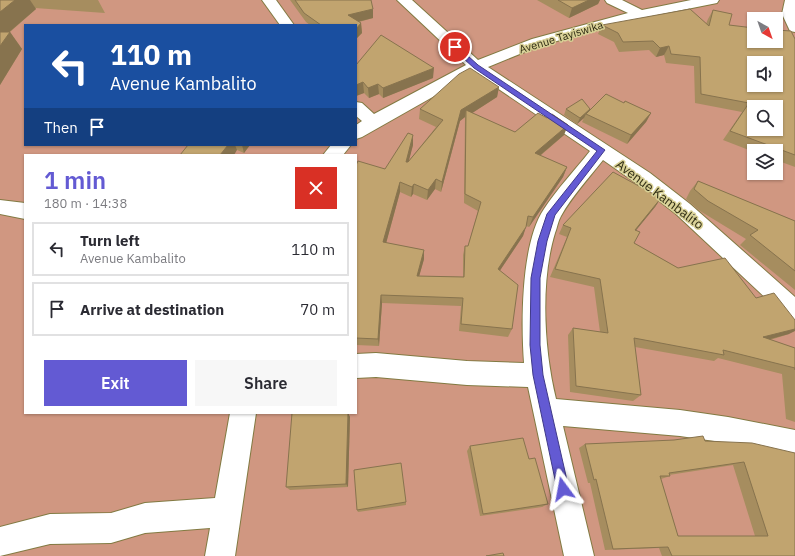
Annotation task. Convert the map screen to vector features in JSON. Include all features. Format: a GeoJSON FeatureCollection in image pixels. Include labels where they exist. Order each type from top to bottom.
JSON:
{"type":"FeatureCollection","features":[{"type":"Feature","properties":{"kind":"street"},"geometry":{"type":"LineString","coordinates":[[269,0],[287,24]]}},
{"type":"Feature","properties":{"kind":"street","name":"Avenue Kambalito"},"geometry":{"type":"LineString","coordinates":[[404,0],[476,66],[602,150],[683,209],[795,311]]}},
{"type":"Feature","properties":{"kind":"street"},"geometry":{"type":"LineString","coordinates":[[612,0],[640,14]]}},
{"type":"Feature","properties":{"kind":"street","name":"Avenue Tayiswika"},"geometry":{"type":"LineString","coordinates":[[357,132],[373,122],[476,66],[537,42],[640,14],[712,0]]}},
{"type":"Feature","properties":{"kind":"street"},"geometry":{"type":"LineString","coordinates":[[792,0],[792,15],[795,28]]}},
{"type":"Feature","properties":{"kind":"street"},"geometry":{"type":"LineString","coordinates":[[357,108],[373,122]]}},
{"type":"Feature","properties":{"kind":"street"},"geometry":{"type":"LineString","coordinates":[[333,154],[341,146]]}},
{"type":"Feature","properties":{"kind":"street"},"geometry":{"type":"LineString","coordinates":[[579,556],[538,375],[535,345],[535,278],[542,241],[551,214],[602,150]]}},
{"type":"Feature","properties":{"kind":"street"},"geometry":{"type":"LineString","coordinates":[[0,206],[24,211]]}},
{"type":"Feature","properties":{"kind":"street"},"geometry":{"type":"LineString","coordinates":[[357,366],[376,365],[467,373],[538,375]]}},
{"type":"Feature","properties":{"kind":"street"},"geometry":{"type":"LineString","coordinates":[[546,411],[686,424],[728,430],[795,444]]}},
{"type":"Feature","properties":{"kind":"street"},"geometry":{"type":"LineString","coordinates":[[220,556],[226,511],[243,414]]}},
{"type":"Feature","properties":{"kind":"street"},"geometry":{"type":"LineString","coordinates":[[0,542],[50,529],[111,528],[145,518],[226,511]]}},
{"type":"Feature","properties":{"kind":"shaded area"},"geometry":{"type":"Polygon","coordinates":[[[0,0],[795,0],[795,556],[0,556],[0,0]]]}},
{"type":"Feature","properties":{"kind":"building"},"geometry":{"type":"Polygon","coordinates":[[[0,0],[15,0],[0,12],[0,0]]]}},
{"type":"Feature","properties":{"kind":"building"},"geometry":{"type":"Polygon","coordinates":[[[295,0],[371,0],[373,9],[348,15],[361,23],[357,28],[357,24],[320,24],[304,13],[295,0]]]}},
{"type":"Feature","properties":{"kind":"building"},"geometry":{"type":"Polygon","coordinates":[[[558,0],[589,0],[572,8],[558,0]]]}},
{"type":"Feature","properties":{"kind":"building"},"geometry":{"type":"Polygon","coordinates":[[[690,9],[709,26],[713,10],[732,14],[729,25],[747,27],[747,48],[783,48],[783,30],[791,31],[795,39],[795,155],[783,151],[783,144],[765,144],[730,131],[747,106],[747,136],[783,136],[783,100],[747,100],[747,103],[701,94],[700,57],[671,54],[669,46],[660,48],[653,41],[623,42],[618,33],[602,25],[690,9]]]}},
{"type":"Feature","properties":{"kind":"building"},"geometry":{"type":"Polygon","coordinates":[[[0,32],[10,32],[0,46],[0,32]]]}},
{"type":"Feature","properties":{"kind":"building"},"geometry":{"type":"Polygon","coordinates":[[[381,35],[434,68],[383,88],[378,84],[368,88],[363,82],[357,85],[357,64],[381,35]]]}},
{"type":"Feature","properties":{"kind":"building"},"geometry":{"type":"Polygon","coordinates":[[[470,68],[499,87],[461,110],[442,182],[436,179],[428,190],[414,184],[412,187],[400,182],[383,242],[424,250],[417,276],[464,277],[465,246],[468,246],[481,202],[465,194],[466,110],[515,132],[538,113],[547,118],[552,114],[568,125],[535,153],[567,167],[533,217],[528,216],[526,227],[498,269],[518,285],[512,329],[461,324],[463,298],[381,295],[378,339],[357,338],[357,163],[358,161],[385,169],[408,133],[413,135],[406,162],[408,162],[443,120],[420,109],[459,74],[470,68]]]}},
{"type":"Feature","properties":{"kind":"building"},"geometry":{"type":"Polygon","coordinates":[[[606,94],[624,103],[625,101],[651,113],[631,135],[586,114],[606,94]]]}},
{"type":"Feature","properties":{"kind":"building"},"geometry":{"type":"Polygon","coordinates":[[[582,99],[590,109],[580,118],[566,109],[582,99]]]}},
{"type":"Feature","properties":{"kind":"building"},"geometry":{"type":"Polygon","coordinates":[[[187,146],[227,146],[221,154],[181,154],[187,146]]]}},
{"type":"Feature","properties":{"kind":"building"},"geometry":{"type":"Polygon","coordinates":[[[613,172],[661,198],[635,230],[640,232],[634,243],[678,268],[725,258],[756,298],[774,293],[795,320],[795,329],[763,337],[795,348],[795,368],[723,350],[724,355],[634,338],[641,395],[576,386],[573,328],[608,333],[600,279],[555,269],[571,228],[563,225],[613,172]]]}},
{"type":"Feature","properties":{"kind":"building"},"geometry":{"type":"Polygon","coordinates":[[[698,181],[795,221],[795,271],[750,235],[758,230],[708,201],[694,189],[698,181]]]}},
{"type":"Feature","properties":{"kind":"building"},"geometry":{"type":"Polygon","coordinates":[[[292,414],[348,414],[346,484],[286,487],[292,414]]]}},
{"type":"Feature","properties":{"kind":"building"},"geometry":{"type":"Polygon","coordinates":[[[703,436],[705,441],[752,443],[795,453],[795,556],[672,556],[668,547],[613,549],[596,479],[594,480],[585,444],[674,440],[703,436]],[[744,462],[669,473],[670,476],[660,476],[678,536],[768,536],[744,462]]]}},
{"type":"Feature","properties":{"kind":"building"},"geometry":{"type":"Polygon","coordinates":[[[523,438],[529,459],[535,458],[548,504],[483,514],[470,446],[523,438]]]}},
{"type":"Feature","properties":{"kind":"building"},"geometry":{"type":"Polygon","coordinates":[[[401,463],[406,502],[357,510],[354,470],[401,463]]]}},
{"type":"Feature","properties":{"kind":"building"},"geometry":{"type":"Polygon","coordinates":[[[503,553],[504,556],[486,556],[503,553]]]}},
{"type":"Feature","properties":{"kind":"route"},"geometry":{"type":"LineString","coordinates":[[455,47],[476,66],[602,150],[551,214],[542,241],[535,278],[535,345],[538,375],[563,489]]}}]}
